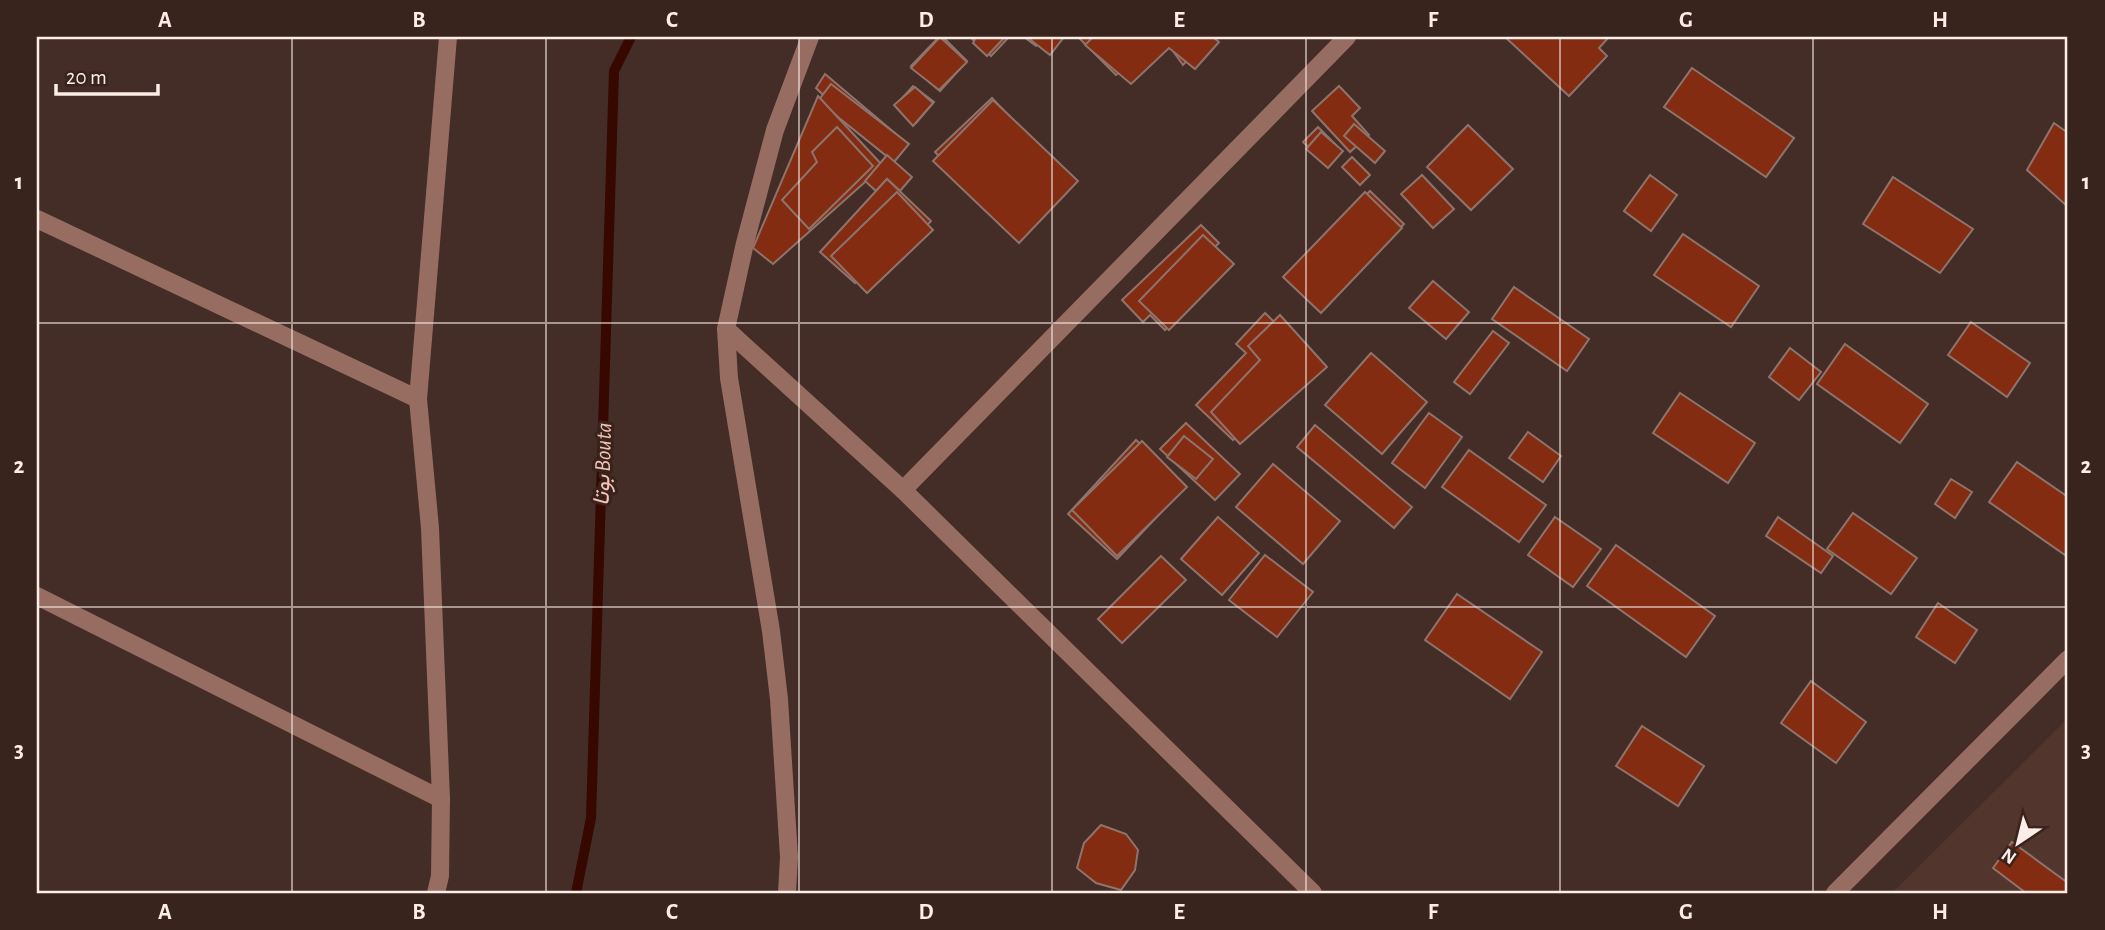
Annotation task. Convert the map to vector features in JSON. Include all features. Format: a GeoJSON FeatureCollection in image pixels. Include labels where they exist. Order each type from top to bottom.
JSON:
{"type":"FeatureCollection","features":[{"type":"Feature","properties":{"kind":"street"},"geometry":{"type":"LineString","coordinates":[[787,893],[788,843],[779,698],[771,631],[729,377],[726,330],[745,243],[775,130],[810,37]]}},
{"type":"Feature","properties":{"kind":"street"},"geometry":{"type":"LineString","coordinates":[[903,491],[1347,37]]}},
{"type":"Feature","properties":{"kind":"street"},"geometry":{"type":"LineString","coordinates":[[436,893],[440,876],[441,799],[429,528],[418,399],[445,38]]}},
{"type":"Feature","properties":{"kind":"street"},"geometry":{"type":"LineString","coordinates":[[37,219],[418,399]]}},
{"type":"Feature","properties":{"kind":"street"},"geometry":{"type":"LineString","coordinates":[[726,330],[903,491],[1313,893]]}},
{"type":"Feature","properties":{"kind":"street"},"geometry":{"type":"LineString","coordinates":[[37,596],[441,799]]}},
{"type":"Feature","properties":{"kind":"street"},"geometry":{"type":"LineString","coordinates":[[1835,893],[2068,659]]}},
{"type":"Feature","properties":{"kind":"shaded area"},"geometry":{"type":"Polygon","coordinates":[[[2068,718],[2068,893],[1892,893],[2068,718]]]}},
{"type":"Feature","properties":{"kind":"building"},"geometry":{"type":"Polygon","coordinates":[[[939,37],[943,37],[967,61],[940,91],[911,66],[939,37]]]}},
{"type":"Feature","properties":{"kind":"building"},"geometry":{"type":"Polygon","coordinates":[[[940,37],[967,62],[939,90],[911,68],[940,37]]]}},
{"type":"Feature","properties":{"kind":"building"},"geometry":{"type":"Polygon","coordinates":[[[970,37],[1009,37],[991,56],[970,37]]]}},
{"type":"Feature","properties":{"kind":"building"},"geometry":{"type":"Polygon","coordinates":[[[976,37],[1005,37],[987,56],[973,43],[976,37]]]}},
{"type":"Feature","properties":{"kind":"building"},"geometry":{"type":"Polygon","coordinates":[[[1024,37],[1045,37],[1036,46],[1024,37]]]}},
{"type":"Feature","properties":{"kind":"building"},"geometry":{"type":"Polygon","coordinates":[[[1027,37],[1064,37],[1050,55],[1027,37]]]}},
{"type":"Feature","properties":{"kind":"building"},"geometry":{"type":"Polygon","coordinates":[[[1078,37],[1209,37],[1183,65],[1165,40],[1116,75],[1078,37]]]}},
{"type":"Feature","properties":{"kind":"building"},"geometry":{"type":"Polygon","coordinates":[[[1093,37],[1213,37],[1219,42],[1195,69],[1169,48],[1131,84],[1085,45],[1093,37]]]}},
{"type":"Feature","properties":{"kind":"building"},"geometry":{"type":"Polygon","coordinates":[[[1505,37],[1609,37],[1599,48],[1607,56],[1569,96],[1505,37]]]}},
{"type":"Feature","properties":{"kind":"building"},"geometry":{"type":"Polygon","coordinates":[[[1692,68],[1794,138],[1766,177],[1664,107],[1692,68]]]}},
{"type":"Feature","properties":{"kind":"building"},"geometry":{"type":"Polygon","coordinates":[[[825,74],[902,139],[887,155],[816,88],[825,74]]]}},
{"type":"Feature","properties":{"kind":"building"},"geometry":{"type":"Polygon","coordinates":[[[831,84],[909,144],[894,162],[818,101],[831,84]]]}},
{"type":"Feature","properties":{"kind":"building"},"geometry":{"type":"Polygon","coordinates":[[[913,86],[934,102],[916,123],[895,106],[913,86]]]}},
{"type":"Feature","properties":{"kind":"building"},"geometry":{"type":"Polygon","coordinates":[[[1339,86],[1360,108],[1352,116],[1369,135],[1350,152],[1312,111],[1339,86]]]}},
{"type":"Feature","properties":{"kind":"building"},"geometry":{"type":"Polygon","coordinates":[[[915,87],[933,103],[913,126],[894,105],[915,87]]]}},
{"type":"Feature","properties":{"kind":"building"},"geometry":{"type":"Polygon","coordinates":[[[818,96],[883,166],[773,264],[753,248],[818,96]]]}},
{"type":"Feature","properties":{"kind":"building"},"geometry":{"type":"Polygon","coordinates":[[[992,98],[1066,177],[1010,231],[935,152],[992,98]]]}},
{"type":"Feature","properties":{"kind":"building"},"geometry":{"type":"Polygon","coordinates":[[[993,100],[1078,181],[1019,243],[933,161],[993,100]]]}},
{"type":"Feature","properties":{"kind":"building"},"geometry":{"type":"Polygon","coordinates":[[[2054,123],[2068,133],[2068,207],[2027,170],[2054,123]]]}},
{"type":"Feature","properties":{"kind":"building"},"geometry":{"type":"Polygon","coordinates":[[[1354,124],[1385,151],[1375,163],[1344,136],[1354,124]]]}},
{"type":"Feature","properties":{"kind":"building"},"geometry":{"type":"Polygon","coordinates":[[[1468,125],[1513,169],[1471,210],[1427,167],[1468,125]]]}},
{"type":"Feature","properties":{"kind":"building"},"geometry":{"type":"Polygon","coordinates":[[[837,127],[873,166],[809,229],[782,200],[817,162],[812,152],[837,127]]]}},
{"type":"Feature","properties":{"kind":"building"},"geometry":{"type":"Polygon","coordinates":[[[1318,127],[1336,145],[1321,160],[1303,142],[1318,127]]]}},
{"type":"Feature","properties":{"kind":"building"},"geometry":{"type":"Polygon","coordinates":[[[1321,132],[1343,151],[1328,168],[1306,149],[1321,132]]]}},
{"type":"Feature","properties":{"kind":"building"},"geometry":{"type":"Polygon","coordinates":[[[887,155],[912,177],[900,191],[887,179],[876,191],[865,181],[887,155]]]}},
{"type":"Feature","properties":{"kind":"building"},"geometry":{"type":"Polygon","coordinates":[[[1352,157],[1370,175],[1360,185],[1342,167],[1352,157]]]}},
{"type":"Feature","properties":{"kind":"building"},"geometry":{"type":"Polygon","coordinates":[[[1422,175],[1454,209],[1433,228],[1401,194],[1422,175]]]}},
{"type":"Feature","properties":{"kind":"building"},"geometry":{"type":"Polygon","coordinates":[[[1650,175],[1677,195],[1651,231],[1624,211],[1650,175]]]}},
{"type":"Feature","properties":{"kind":"building"},"geometry":{"type":"Polygon","coordinates":[[[1893,177],[1973,229],[1940,273],[1863,224],[1893,177]]]}},
{"type":"Feature","properties":{"kind":"building"},"geometry":{"type":"Polygon","coordinates":[[[887,179],[931,221],[899,255],[889,246],[855,283],[820,252],[887,179]]]}},
{"type":"Feature","properties":{"kind":"building"},"geometry":{"type":"Polygon","coordinates":[[[1370,191],[1404,224],[1320,308],[1287,274],[1370,191]]]}},
{"type":"Feature","properties":{"kind":"building"},"geometry":{"type":"Polygon","coordinates":[[[897,192],[933,230],[867,293],[831,256],[897,192]]]}},
{"type":"Feature","properties":{"kind":"building"},"geometry":{"type":"Polygon","coordinates":[[[1365,192],[1402,228],[1321,313],[1283,277],[1365,192]]]}},
{"type":"Feature","properties":{"kind":"building"},"geometry":{"type":"Polygon","coordinates":[[[1201,225],[1219,243],[1181,278],[1191,289],[1179,300],[1188,309],[1165,330],[1150,315],[1143,322],[1122,300],[1201,225]]]}},
{"type":"Feature","properties":{"kind":"building"},"geometry":{"type":"Polygon","coordinates":[[[1683,234],[1759,286],[1731,327],[1654,275],[1683,234]]]}},
{"type":"Feature","properties":{"kind":"building"},"geometry":{"type":"Polygon","coordinates":[[[1203,235],[1234,264],[1169,330],[1139,301],[1203,235]]]}},
{"type":"Feature","properties":{"kind":"building"},"geometry":{"type":"Polygon","coordinates":[[[1433,281],[1469,312],[1446,339],[1409,308],[1433,281]]]}},
{"type":"Feature","properties":{"kind":"building"},"geometry":{"type":"Polygon","coordinates":[[[1514,287],[1589,339],[1567,371],[1492,319],[1514,287]]]}},
{"type":"Feature","properties":{"kind":"building"},"geometry":{"type":"Polygon","coordinates":[[[1265,313],[1312,358],[1233,440],[1196,405],[1246,353],[1236,344],[1265,313]]]}},
{"type":"Feature","properties":{"kind":"building"},"geometry":{"type":"Polygon","coordinates":[[[1280,315],[1327,367],[1240,444],[1211,412],[1260,360],[1248,346],[1280,315]]]}},
{"type":"Feature","properties":{"kind":"building"},"geometry":{"type":"Polygon","coordinates":[[[1971,322],[2030,363],[2007,397],[1948,355],[1971,322]]]}},
{"type":"Feature","properties":{"kind":"building"},"geometry":{"type":"Polygon","coordinates":[[[1493,331],[1509,343],[1470,394],[1454,382],[1493,331]]]}},
{"type":"Feature","properties":{"kind":"building"},"geometry":{"type":"Polygon","coordinates":[[[1845,344],[1928,404],[1900,443],[1817,384],[1845,344]]]}},
{"type":"Feature","properties":{"kind":"building"},"geometry":{"type":"Polygon","coordinates":[[[1790,348],[1821,372],[1799,400],[1769,377],[1790,348]]]}},
{"type":"Feature","properties":{"kind":"building"},"geometry":{"type":"Polygon","coordinates":[[[1371,353],[1427,402],[1382,454],[1325,405],[1371,353]]]}},
{"type":"Feature","properties":{"kind":"building"},"geometry":{"type":"Polygon","coordinates":[[[1680,393],[1755,443],[1728,483],[1653,433],[1680,393]]]}},
{"type":"Feature","properties":{"kind":"building"},"geometry":{"type":"Polygon","coordinates":[[[1429,413],[1462,437],[1425,488],[1392,463],[1429,413]]]}},
{"type":"Feature","properties":{"kind":"building"},"geometry":{"type":"Polygon","coordinates":[[[1186,423],[1240,474],[1215,500],[1160,449],[1186,423]]]}},
{"type":"Feature","properties":{"kind":"building"},"geometry":{"type":"Polygon","coordinates":[[[1315,425],[1412,507],[1394,528],[1297,447],[1315,425]]]}},
{"type":"Feature","properties":{"kind":"building"},"geometry":{"type":"Polygon","coordinates":[[[1528,432],[1561,456],[1543,482],[1509,458],[1528,432]]]}},
{"type":"Feature","properties":{"kind":"building"},"geometry":{"type":"Polygon","coordinates":[[[1184,436],[1213,459],[1196,479],[1167,457],[1184,436]]]}},
{"type":"Feature","properties":{"kind":"building"},"geometry":{"type":"Polygon","coordinates":[[[1136,440],[1186,486],[1117,559],[1068,514],[1136,440]]]}},
{"type":"Feature","properties":{"kind":"building"},"geometry":{"type":"Polygon","coordinates":[[[1142,441],[1187,487],[1117,556],[1072,510],[1142,441]]]}},
{"type":"Feature","properties":{"kind":"building"},"geometry":{"type":"Polygon","coordinates":[[[1469,450],[1546,505],[1519,542],[1442,487],[1469,450]]]}},
{"type":"Feature","properties":{"kind":"building"},"geometry":{"type":"Polygon","coordinates":[[[2017,462],[2068,497],[2068,550],[2065,555],[1989,502],[2017,462]]]}},
{"type":"Feature","properties":{"kind":"building"},"geometry":{"type":"Polygon","coordinates":[[[1273,464],[1340,521],[1303,564],[1236,507],[1273,464]]]}},
{"type":"Feature","properties":{"kind":"building"},"geometry":{"type":"Polygon","coordinates":[[[1951,479],[1972,492],[1955,518],[1935,504],[1951,479]]]}},
{"type":"Feature","properties":{"kind":"building"},"geometry":{"type":"Polygon","coordinates":[[[1853,513],[1917,558],[1891,594],[1827,549],[1853,513]]]}},
{"type":"Feature","properties":{"kind":"building"},"geometry":{"type":"Polygon","coordinates":[[[1218,517],[1259,553],[1222,595],[1181,559],[1218,517]]]}},
{"type":"Feature","properties":{"kind":"building"},"geometry":{"type":"Polygon","coordinates":[[[1555,517],[1601,549],[1573,587],[1528,555],[1555,517]]]}},
{"type":"Feature","properties":{"kind":"building"},"geometry":{"type":"Polygon","coordinates":[[[1778,517],[1833,556],[1821,573],[1766,536],[1778,517]]]}},
{"type":"Feature","properties":{"kind":"building"},"geometry":{"type":"Polygon","coordinates":[[[1616,545],[1715,616],[1686,657],[1587,586],[1616,545]]]}},
{"type":"Feature","properties":{"kind":"building"},"geometry":{"type":"Polygon","coordinates":[[[1265,555],[1313,592],[1277,637],[1229,600],[1265,555]]]}},
{"type":"Feature","properties":{"kind":"building"},"geometry":{"type":"Polygon","coordinates":[[[1161,556],[1186,580],[1122,643],[1098,619],[1161,556]]]}},
{"type":"Feature","properties":{"kind":"building"},"geometry":{"type":"Polygon","coordinates":[[[1457,594],[1542,652],[1510,699],[1425,640],[1457,594]]]}},
{"type":"Feature","properties":{"kind":"building"},"geometry":{"type":"Polygon","coordinates":[[[1938,603],[1977,630],[1955,663],[1916,637],[1938,603]]]}},
{"type":"Feature","properties":{"kind":"building"},"geometry":{"type":"Polygon","coordinates":[[[1811,681],[1866,722],[1836,763],[1781,723],[1811,681]]]}},
{"type":"Feature","properties":{"kind":"building"},"geometry":{"type":"Polygon","coordinates":[[[1642,726],[1704,766],[1678,806],[1616,766],[1642,726]]]}},
{"type":"Feature","properties":{"kind":"building"},"geometry":{"type":"Polygon","coordinates":[[[1101,825],[1126,834],[1138,850],[1135,870],[1121,890],[1096,883],[1077,868],[1084,843],[1101,825]]]}},
{"type":"Feature","properties":{"kind":"building"},"geometry":{"type":"Polygon","coordinates":[[[2012,842],[2068,883],[2068,893],[2026,893],[1993,868],[2012,842]]]}},
{"type":"Feature","properties":{"kind":"waterway","name":"بوتا Bouta"},"geometry":{"type":"LineString","coordinates":[[576,893],[591,818],[614,71],[631,37]]}}]}
